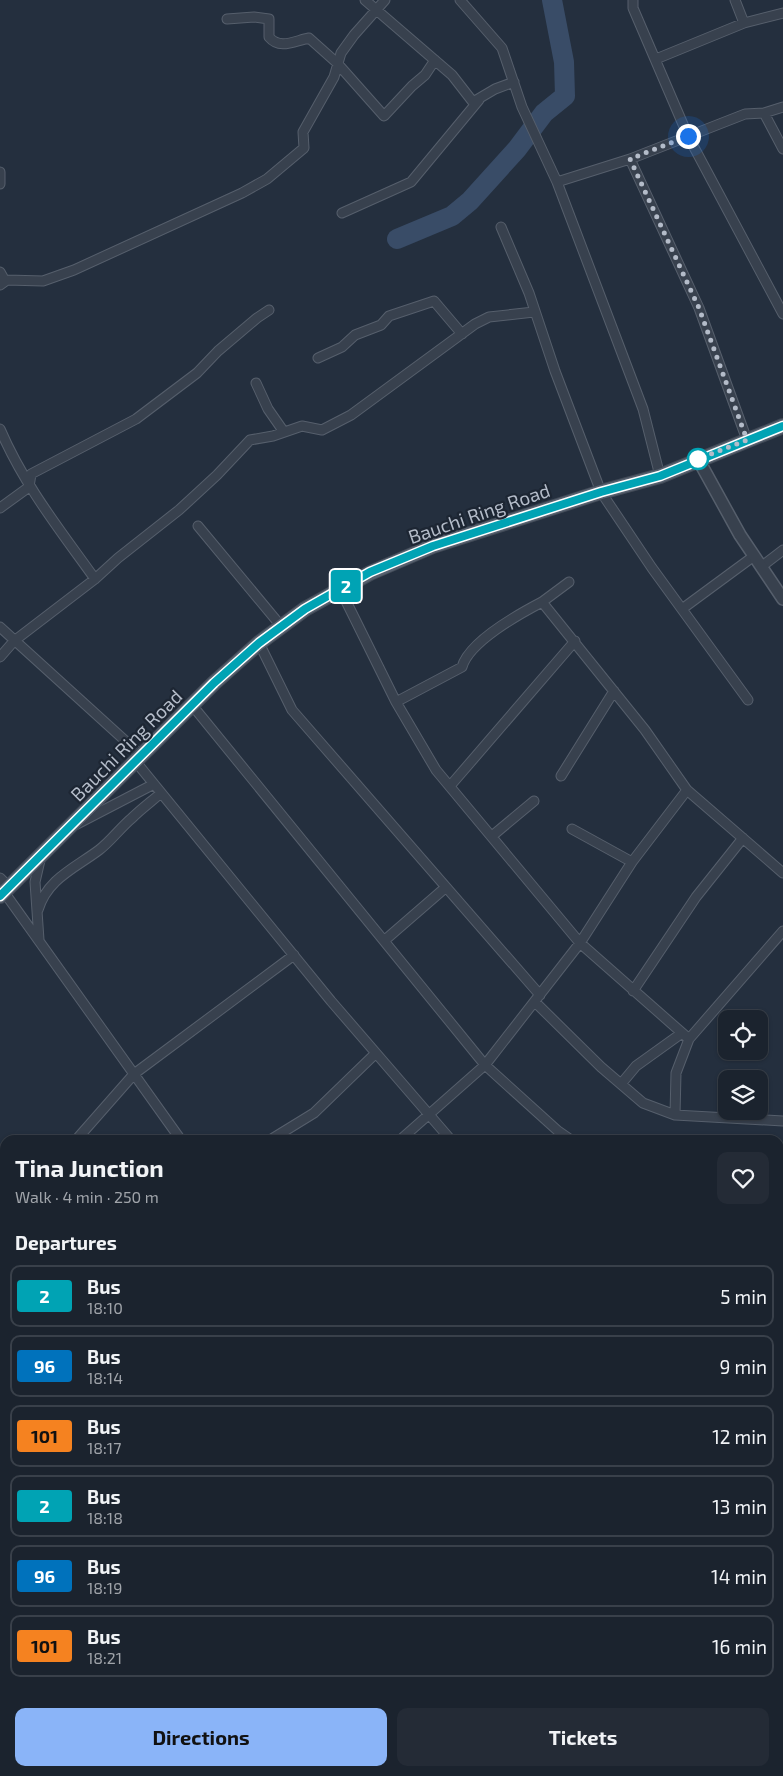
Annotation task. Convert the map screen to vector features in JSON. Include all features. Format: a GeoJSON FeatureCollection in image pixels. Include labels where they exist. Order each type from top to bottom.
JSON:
{"type":"FeatureCollection","features":[{"type":"Feature","properties":{"kind":"main road","name":"Bauchi Ring Road"},"geometry":{"type":"LineString","coordinates":[[3,888],[41,856],[192,705],[259,643],[281,626],[340,589],[370,572],[433,546],[601,492],[660,476],[783,426]]}},
{"type":"Feature","properties":{"kind":"street"},"geometry":{"type":"LineString","coordinates":[[365,0],[452,75],[473,102],[495,88],[514,82]]}},
{"type":"Feature","properties":{"kind":"street"},"geometry":{"type":"LineString","coordinates":[[0,272],[5,281],[4,283],[43,281],[74,270],[242,193],[267,179],[304,148],[303,132],[334,76],[341,53],[385,0]]}},
{"type":"Feature","properties":{"kind":"street"},"geometry":{"type":"LineString","coordinates":[[460,0],[502,48],[522,107],[557,182],[643,409],[660,476]]}},
{"type":"Feature","properties":{"kind":"street"},"geometry":{"type":"LineString","coordinates":[[633,0],[633,8],[688,136],[783,314]]}},
{"type":"Feature","properties":{"kind":"street"},"geometry":{"type":"LineString","coordinates":[[735,0],[744,23]]}},
{"type":"Feature","properties":{"kind":"street"},"geometry":{"type":"LineString","coordinates":[[656,59],[744,23],[783,13]]}},
{"type":"Feature","properties":{"kind":"street"},"geometry":{"type":"LineString","coordinates":[[226,19],[254,17],[269,19],[269,38],[274,44],[281,45],[309,38],[337,63],[384,116],[425,75],[435,60]]}},
{"type":"Feature","properties":{"kind":"street"},"geometry":{"type":"LineString","coordinates":[[342,213],[411,182],[482,96]]}},
{"type":"Feature","properties":{"kind":"street"},"geometry":{"type":"LineString","coordinates":[[557,182],[630,159],[745,114],[764,113],[783,107]]}},
{"type":"Feature","properties":{"kind":"street"},"geometry":{"type":"LineString","coordinates":[[764,113],[783,149]]}},
{"type":"Feature","properties":{"kind":"street"},"geometry":{"type":"LineString","coordinates":[[630,159],[699,308],[747,440]]}},
{"type":"Feature","properties":{"kind":"street"},"geometry":{"type":"LineString","coordinates":[[0,172],[0,184]]}},
{"type":"Feature","properties":{"kind":"street"},"geometry":{"type":"LineString","coordinates":[[501,227],[529,293],[534,312],[601,492],[682,610],[748,700]]}},
{"type":"Feature","properties":{"kind":"street"},"geometry":{"type":"LineString","coordinates":[[318,358],[342,347],[355,335],[381,325],[389,316],[434,301],[462,334]]}},
{"type":"Feature","properties":{"kind":"street"},"geometry":{"type":"LineString","coordinates":[[0,508],[29,487],[31,474],[136,419],[197,373],[218,351],[257,318],[270,310]]}},
{"type":"Feature","properties":{"kind":"street"},"geometry":{"type":"LineString","coordinates":[[0,656],[14,641],[95,579],[118,558],[179,510],[217,475],[250,440],[302,426],[322,430],[351,415],[489,316],[534,312]]}},
{"type":"Feature","properties":{"kind":"street"},"geometry":{"type":"LineString","coordinates":[[256,383],[268,409],[284,432]]}},
{"type":"Feature","properties":{"kind":"street"},"geometry":{"type":"LineString","coordinates":[[0,429],[14,461],[29,487],[95,579]]}},
{"type":"Feature","properties":{"kind":"street"},"geometry":{"type":"LineString","coordinates":[[698,459],[740,535],[783,599]]}},
{"type":"Feature","properties":{"kind":"street"},"geometry":{"type":"LineString","coordinates":[[198,526],[281,626]]}},
{"type":"Feature","properties":{"kind":"street"},"geometry":{"type":"LineString","coordinates":[[761,567],[783,550]]}},
{"type":"Feature","properties":{"kind":"street"},"geometry":{"type":"LineString","coordinates":[[682,610],[754,556]]}},
{"type":"Feature","properties":{"kind":"street"},"geometry":{"type":"LineString","coordinates":[[396,702],[462,668],[464,658],[478,644],[569,582]]}},
{"type":"Feature","properties":{"kind":"street"},"geometry":{"type":"LineString","coordinates":[[340,589],[396,702],[436,770],[580,943],[686,1036]]}},
{"type":"Feature","properties":{"kind":"street"},"geometry":{"type":"LineString","coordinates":[[542,602],[645,730],[687,790],[783,873]]}},
{"type":"Feature","properties":{"kind":"street"},"geometry":{"type":"LineString","coordinates":[[0,627],[139,759],[162,794],[294,955],[447,1135]]}},
{"type":"Feature","properties":{"kind":"street"},"geometry":{"type":"LineString","coordinates":[[450,786],[575,641]]}},
{"type":"Feature","properties":{"kind":"street"},"geometry":{"type":"LineString","coordinates":[[259,643],[292,710],[537,998],[601,1067],[643,1103],[675,1115],[783,1121]]}},
{"type":"Feature","properties":{"kind":"street"},"geometry":{"type":"LineString","coordinates":[[561,776],[614,691]]}},
{"type":"Feature","properties":{"kind":"street"},"geometry":{"type":"LineString","coordinates":[[192,705],[486,1065],[564,1135]]}},
{"type":"Feature","properties":{"kind":"street"},"geometry":{"type":"LineString","coordinates":[[68,829],[154,784]]}},
{"type":"Feature","properties":{"kind":"street"},"geometry":{"type":"LineString","coordinates":[[406,1135],[486,1065],[580,943],[632,862],[687,790]]}},
{"type":"Feature","properties":{"kind":"street"},"geometry":{"type":"LineString","coordinates":[[38,910],[40,902],[51,885],[69,868],[100,850],[132,817],[162,794]]}},
{"type":"Feature","properties":{"kind":"street"},"geometry":{"type":"LineString","coordinates":[[492,836],[534,801]]}},
{"type":"Feature","properties":{"kind":"street"},"geometry":{"type":"LineString","coordinates":[[572,829],[632,862]]}},
{"type":"Feature","properties":{"kind":"street"},"geometry":{"type":"LineString","coordinates":[[633,991],[696,897],[743,838]]}},
{"type":"Feature","properties":{"kind":"street"},"geometry":{"type":"LineString","coordinates":[[40,942],[35,882],[41,856]]}},
{"type":"Feature","properties":{"kind":"street"},"geometry":{"type":"LineString","coordinates":[[3,888],[177,1135]]}},
{"type":"Feature","properties":{"kind":"street"},"geometry":{"type":"LineString","coordinates":[[385,940],[445,888]]}},
{"type":"Feature","properties":{"kind":"street"},"geometry":{"type":"LineString","coordinates":[[622,1084],[636,1066],[686,1036],[783,931]]}},
{"type":"Feature","properties":{"kind":"street"},"geometry":{"type":"LineString","coordinates":[[80,1135],[134,1074],[294,955]]}},
{"type":"Feature","properties":{"kind":"street"},"geometry":{"type":"LineString","coordinates":[[675,1115],[676,1073],[686,1036]]}},
{"type":"Feature","properties":{"kind":"street"},"geometry":{"type":"LineString","coordinates":[[278,1135],[314,1113],[376,1053]]}},
{"type":"Feature","properties":{"kind":"waterway"},"geometry":{"type":"LineString","coordinates":[[397,239],[452,216],[470,201],[517,149],[544,113],[565,96],[564,62],[552,0]]}},
{"type":"Feature","properties":{"kind":"bus line","name":"2"},"geometry":{"type":"LineString","coordinates":[[0,896],[214,683],[259,643],[305,609],[370,572],[433,546],[601,492],[660,476],[783,426]]}},
{"type":"Feature","properties":{"kind":"route"},"geometry":{"type":"LineString","coordinates":[[688,136],[630,159],[699,308],[747,440],[698,459]]}}]}
